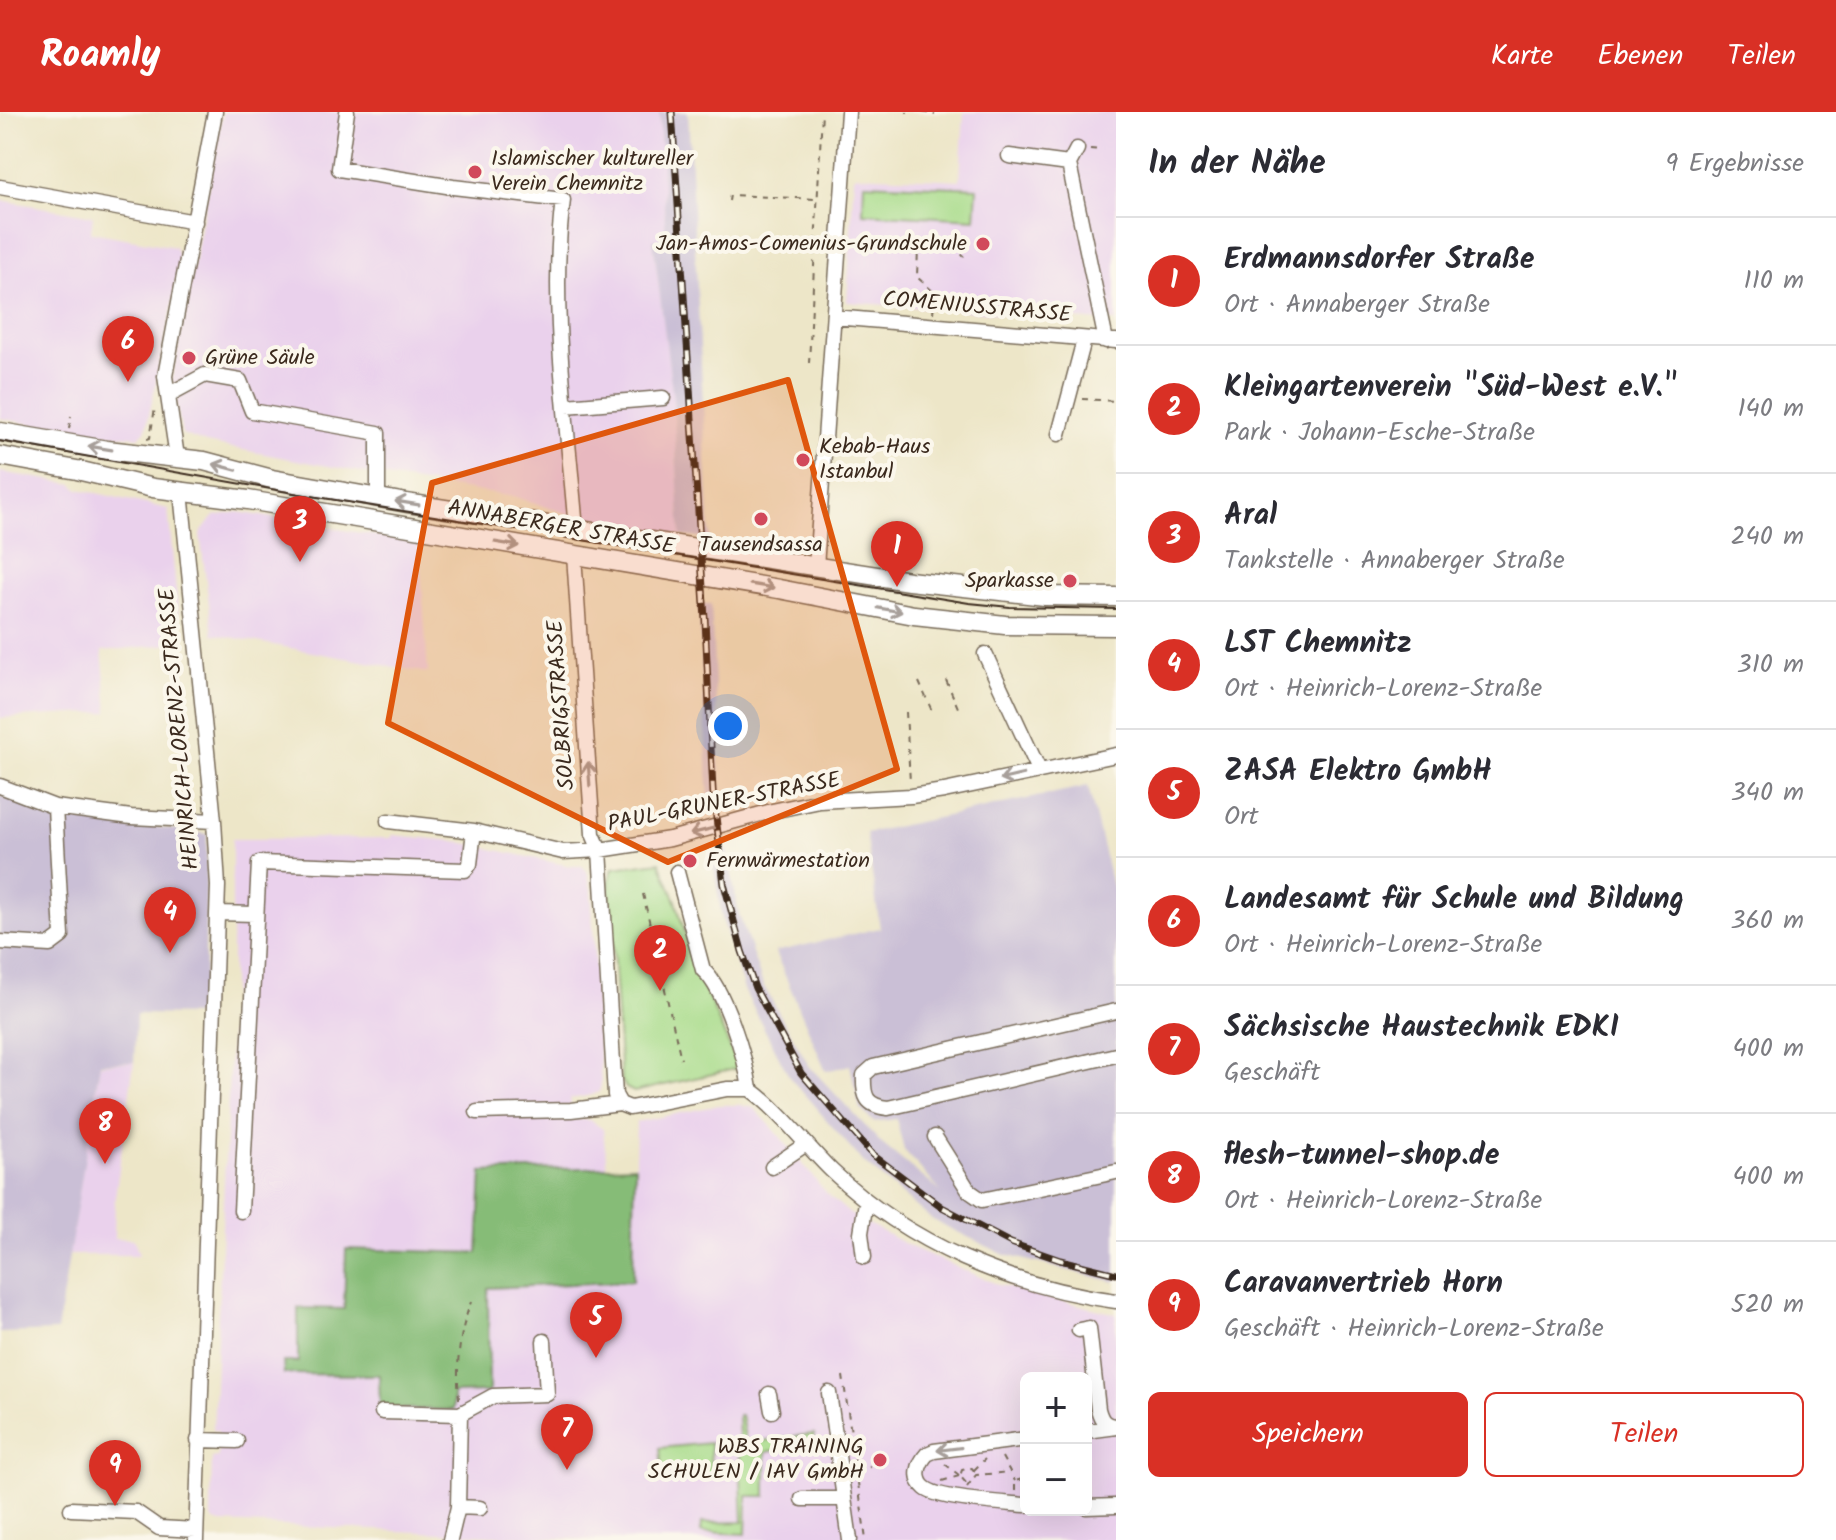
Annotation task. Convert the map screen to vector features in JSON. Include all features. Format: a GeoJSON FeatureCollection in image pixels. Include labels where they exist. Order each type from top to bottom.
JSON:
{"type":"FeatureCollection","features":[{"type":"Feature","properties":{"kind":"main road","name":"ANNABERGER STRASSE"},"geometry":{"type":"LineString","coordinates":[[0,432],[107,450],[204,461],[272,479],[378,498],[816,567],[993,592],[1116,597]]}},
{"type":"Feature","properties":{"kind":"main road","name":"ANNABERGER STRASSE"},"geometry":{"type":"LineString","coordinates":[[0,456],[181,492],[248,500],[813,595],[914,615],[975,623],[1116,626]]}},
{"type":"Feature","properties":{"kind":"main road","name":"HEINRICH-LORENZ-STRASSE"},"geometry":{"type":"LineString","coordinates":[[177,457],[181,492]]}},
{"type":"Feature","properties":{"kind":"main road"},"geometry":{"type":"LineString","coordinates":[[813,595],[816,567]]}},
{"type":"Feature","properties":{"kind":"street","name":"HEINRICH-LORENZ-STRASSE"},"geometry":{"type":"LineString","coordinates":[[177,457],[165,376],[215,112]]}},
{"type":"Feature","properties":{"kind":"street"},"geometry":{"type":"LineString","coordinates":[[347,112],[339,169],[563,200],[557,244],[558,300],[576,531]]}},
{"type":"Feature","properties":{"kind":"street"},"geometry":{"type":"LineString","coordinates":[[816,567],[848,112]]}},
{"type":"Feature","properties":{"kind":"street"},"geometry":{"type":"LineString","coordinates":[[1077,149],[1069,164],[1111,341]]}},
{"type":"Feature","properties":{"kind":"street"},"geometry":{"type":"LineString","coordinates":[[1009,156],[1069,164]]}},
{"type":"Feature","properties":{"kind":"street"},"geometry":{"type":"LineString","coordinates":[[0,187],[195,222]]}},
{"type":"Feature","properties":{"kind":"street","name":"COMENIUSSTRASSE"},"geometry":{"type":"LineString","coordinates":[[834,317],[1111,341]]}},
{"type":"Feature","properties":{"kind":"street"},"geometry":{"type":"LineString","coordinates":[[1059,434],[1084,340]]}},
{"type":"Feature","properties":{"kind":"street"},"geometry":{"type":"LineString","coordinates":[[168,395],[205,375],[240,381],[252,411],[378,433],[378,498]]}},
{"type":"Feature","properties":{"kind":"street"},"geometry":{"type":"LineString","coordinates":[[566,406],[663,398]]}},
{"type":"Feature","properties":{"kind":"street","name":"HEINRICH-LORENZ-STRASSE"},"geometry":{"type":"LineString","coordinates":[[181,492],[214,821],[217,913],[196,1535]]}},
{"type":"Feature","properties":{"kind":"street","name":"SOLBRIGSTRASSE"},"geometry":{"type":"LineString","coordinates":[[574,555],[593,834],[600,850],[615,1095],[620,1104]]}},
{"type":"Feature","properties":{"kind":"street"},"geometry":{"type":"LineString","coordinates":[[985,654],[1039,770]]}},
{"type":"Feature","properties":{"kind":"street","name":"PAUL-GRUNER-STRASSE"},"geometry":{"type":"LineString","coordinates":[[388,821],[474,831],[563,852],[600,850],[670,839],[820,801],[911,796],[1116,755]]}},
{"type":"Feature","properties":{"kind":"street"},"geometry":{"type":"LineString","coordinates":[[0,786],[55,807],[126,816],[214,821]]}},
{"type":"Feature","properties":{"kind":"street"},"geometry":{"type":"LineString","coordinates":[[0,942],[50,945],[62,936],[55,807]]}},
{"type":"Feature","properties":{"kind":"street"},"geometry":{"type":"LineString","coordinates":[[241,1211],[259,863],[465,870],[470,864],[474,831]]}},
{"type":"Feature","properties":{"kind":"street"},"geometry":{"type":"LineString","coordinates":[[677,872],[692,938],[703,970],[720,992],[748,1071],[750,1089],[806,1144],[866,1202],[917,1236],[995,1271],[1051,1288],[1116,1301]]}},
{"type":"Feature","properties":{"kind":"street"},"geometry":{"type":"LineString","coordinates":[[217,913],[255,914]]}},
{"type":"Feature","properties":{"kind":"street"},"geometry":{"type":"LineString","coordinates":[[1116,1011],[873,1067],[864,1075],[863,1087],[866,1098],[874,1107],[888,1108],[1116,1055]]}},
{"type":"Feature","properties":{"kind":"street"},"geometry":{"type":"LineString","coordinates":[[477,1112],[571,1110],[620,1104],[630,1108],[727,1089],[750,1089]]}},
{"type":"Feature","properties":{"kind":"street"},"geometry":{"type":"LineString","coordinates":[[935,1137],[969,1191],[982,1200],[1116,1172]]}},
{"type":"Feature","properties":{"kind":"street"},"geometry":{"type":"LineString","coordinates":[[772,1167],[806,1144]]}},
{"type":"Feature","properties":{"kind":"street"},"geometry":{"type":"LineString","coordinates":[[864,1257],[861,1233],[866,1202]]}},
{"type":"Feature","properties":{"kind":"street"},"geometry":{"type":"LineString","coordinates":[[1079,1330],[1089,1328],[1101,1419],[1108,1425],[1116,1426]]}},
{"type":"Feature","properties":{"kind":"street"},"geometry":{"type":"LineString","coordinates":[[382,1412],[460,1414],[493,1396],[547,1394],[544,1341]]}},
{"type":"Feature","properties":{"kind":"street"},"geometry":{"type":"LineString","coordinates":[[829,1393],[850,1540]]}},
{"type":"Feature","properties":{"kind":"street"},"geometry":{"type":"LineString","coordinates":[[769,1394],[772,1411]]}},
{"type":"Feature","properties":{"kind":"street"},"geometry":{"type":"LineString","coordinates":[[450,1540],[458,1507],[460,1414]]}},
{"type":"Feature","properties":{"kind":"street"},"geometry":{"type":"LineString","coordinates":[[1092,1430],[1116,1426]]}},
{"type":"Feature","properties":{"kind":"street"},"geometry":{"type":"LineString","coordinates":[[198,1440],[237,1441]]}},
{"type":"Feature","properties":{"kind":"street"},"geometry":{"type":"LineString","coordinates":[[1020,1440],[927,1454],[920,1462],[919,1479],[925,1488],[971,1500],[1020,1505]]}},
{"type":"Feature","properties":{"kind":"street"},"geometry":{"type":"LineString","coordinates":[[802,1499],[844,1499]]}},
{"type":"Feature","properties":{"kind":"street"},"geometry":{"type":"LineString","coordinates":[[1092,1507],[1116,1506]]}},
{"type":"Feature","properties":{"kind":"street"},"geometry":{"type":"LineString","coordinates":[[458,1507],[480,1508]]}},
{"type":"Feature","properties":{"kind":"street"},"geometry":{"type":"LineString","coordinates":[[71,1509],[136,1512],[159,1528],[196,1535]]}},
{"type":"Feature","properties":{"kind":"path"},"geometry":{"type":"LineString","coordinates":[[809,363],[822,112]]}},
{"type":"Feature","properties":{"kind":"path"},"geometry":{"type":"LineString","coordinates":[[922,112],[935,115]]}},
{"type":"Feature","properties":{"kind":"path"},"geometry":{"type":"LineString","coordinates":[[729,201],[730,195],[818,199]]}},
{"type":"Feature","properties":{"kind":"path"},"geometry":{"type":"LineString","coordinates":[[759,196],[759,202]]}},
{"type":"Feature","properties":{"kind":"path"},"geometry":{"type":"LineString","coordinates":[[790,203],[791,198]]}},
{"type":"Feature","properties":{"kind":"path"},"geometry":{"type":"LineString","coordinates":[[932,326],[935,293],[917,277],[918,247],[958,250],[964,257]]}},
{"type":"Feature","properties":{"kind":"path"},"geometry":{"type":"LineString","coordinates":[[1069,398],[1116,401]]}},
{"type":"Feature","properties":{"kind":"path"},"geometry":{"type":"LineString","coordinates":[[141,443],[150,438],[156,407]]}},
{"type":"Feature","properties":{"kind":"path"},"geometry":{"type":"LineString","coordinates":[[68,434],[71,416]]}},
{"type":"Feature","properties":{"kind":"path"},"geometry":{"type":"LineString","coordinates":[[946,680],[959,710]]}},
{"type":"Feature","properties":{"kind":"path"},"geometry":{"type":"LineString","coordinates":[[919,682],[932,711]]}},
{"type":"Feature","properties":{"kind":"path"},"geometry":{"type":"LineString","coordinates":[[906,712],[911,796]]}},
{"type":"Feature","properties":{"kind":"path"},"geometry":{"type":"LineString","coordinates":[[643,894],[681,1059]]}},
{"type":"Feature","properties":{"kind":"path"},"geometry":{"type":"LineString","coordinates":[[655,946],[692,938]]}},
{"type":"Feature","properties":{"kind":"path"},"geometry":{"type":"LineString","coordinates":[[460,1414],[457,1376],[462,1326],[471,1302]]}},
{"type":"Feature","properties":{"kind":"path"},"geometry":{"type":"LineString","coordinates":[[843,1376],[866,1540]]}},
{"type":"Feature","properties":{"kind":"path"},"geometry":{"type":"LineString","coordinates":[[999,1443],[1020,1501]]}},
{"type":"Feature","properties":{"kind":"path"},"geometry":{"type":"LineString","coordinates":[[938,1451],[944,1463],[967,1484]]}},
{"type":"Feature","properties":{"kind":"path"},"geometry":{"type":"LineString","coordinates":[[856,1469],[870,1467]]}},
{"type":"Feature","properties":{"kind":"path"},"geometry":{"type":"LineString","coordinates":[[960,1475],[968,1467],[976,1475],[1010,1472]]}},
{"type":"Feature","properties":{"kind":"path"},"geometry":{"type":"LineString","coordinates":[[1015,1481],[1020,1480]]}},
{"type":"Feature","properties":{"kind":"highlighted area"},"geometry":{"type":"Polygon","coordinates":[[[788,380],[897,769],[668,862],[388,723],[432,483],[788,380]]]}},
{"type":"Feature","properties":{"kind":"shaded area"},"geometry":{"type":"Polygon","coordinates":[[[223,112],[659,112],[666,238],[653,241],[673,398],[681,536],[594,522],[515,497],[392,478],[206,443],[182,434],[172,379],[223,112]]]}},
{"type":"Feature","properties":{"kind":"shaded area"},"geometry":{"type":"Polygon","coordinates":[[[659,112],[688,112],[710,539],[681,536],[673,398],[653,240],[666,238],[659,112]]]}},
{"type":"Feature","properties":{"kind":"shaded area","name":"Jan-Amos-Comenius-Grundschule"},"geometry":{"type":"Polygon","coordinates":[[[964,112],[1116,112],[1116,322],[847,302],[854,175],[960,180],[964,112]]]}},
{"type":"Feature","properties":{"kind":"shaded area"},"geometry":{"type":"Polygon","coordinates":[[[0,200],[93,216],[91,232],[175,247],[180,261],[171,313],[146,429],[139,437],[54,429],[0,418],[0,200]]]}},
{"type":"Feature","properties":{"kind":"shaded area"},"geometry":{"type":"Polygon","coordinates":[[[0,472],[73,484],[78,489],[168,509],[181,643],[102,651],[108,712],[0,718],[0,472]]]}},
{"type":"Feature","properties":{"kind":"shaded area"},"geometry":{"type":"Polygon","coordinates":[[[238,512],[419,543],[428,673],[213,634],[200,534],[214,516],[238,512]]]}},
{"type":"Feature","properties":{"kind":"shaded area"},"geometry":{"type":"Polygon","coordinates":[[[699,604],[711,604],[721,803],[709,804],[699,604]]]}},
{"type":"Feature","properties":{"kind":"shaded area"},"geometry":{"type":"Polygon","coordinates":[[[1088,786],[1113,889],[1116,889],[1116,1282],[1005,1255],[931,1219],[864,1163],[790,1078],[744,990],[722,918],[711,851],[727,849],[739,914],[763,985],[810,1067],[882,1144],[941,1192],[904,1150],[896,1119],[874,1122],[860,1109],[850,1065],[826,1071],[775,952],[880,928],[866,833],[1088,786]]]}},
{"type":"Feature","properties":{"kind":"shaded area"},"geometry":{"type":"Polygon","coordinates":[[[0,795],[61,814],[207,834],[204,1015],[136,1014],[134,1062],[100,1063],[57,1331],[0,1333],[0,795]]]}},
{"type":"Feature","properties":{"kind":"shaded area"},"geometry":{"type":"Polygon","coordinates":[[[392,835],[455,841],[582,866],[587,871],[591,889],[601,1085],[599,1092],[570,1099],[572,1119],[590,1120],[603,1129],[607,1167],[635,1165],[636,1122],[719,1105],[754,1108],[827,1194],[850,1214],[911,1247],[999,1285],[1116,1314],[1116,1540],[596,1540],[214,1521],[211,1515],[212,1458],[218,1457],[218,1431],[213,1430],[232,1006],[232,839],[392,838],[392,835]]]}},
{"type":"Feature","properties":{"kind":"shaded area"},"geometry":{"type":"Polygon","coordinates":[[[134,1062],[115,1197],[114,1238],[134,1239],[139,1255],[69,1255],[100,1064],[134,1062]]]}},
{"type":"Feature","properties":{"kind":"green space"},"geometry":{"type":"Polygon","coordinates":[[[864,183],[977,188],[975,219],[863,213],[864,183]]]}},
{"type":"Feature","properties":{"kind":"green space"},"geometry":{"type":"Polygon","coordinates":[[[660,862],[676,901],[692,960],[739,1068],[634,1092],[626,1088],[621,1079],[609,882],[613,868],[660,862]]]}},
{"type":"Feature","properties":{"kind":"green space"},"geometry":{"type":"Polygon","coordinates":[[[635,1166],[633,1281],[488,1288],[489,1392],[453,1393],[453,1410],[380,1408],[379,1375],[284,1374],[283,1362],[298,1362],[298,1308],[344,1309],[346,1249],[478,1253],[482,1172],[635,1166]]]}},
{"type":"Feature","properties":{"kind":"green space"},"geometry":{"type":"Polygon","coordinates":[[[738,1415],[741,1415],[746,1443],[814,1434],[815,1443],[766,1452],[766,1496],[747,1496],[746,1534],[701,1532],[702,1523],[743,1522],[738,1415]]]}},
{"type":"Feature","properties":{"kind":"green space"},"geometry":{"type":"Polygon","coordinates":[[[710,1443],[711,1475],[676,1477],[676,1470],[662,1470],[660,1448],[710,1443]]]}},
{"type":"Feature","properties":{"kind":"tram line"},"geometry":{"type":"LineString","coordinates":[[0,441],[299,494],[969,603],[1116,609]]}},
{"type":"Feature","properties":{"kind":"railway"},"geometry":{"type":"LineString","coordinates":[[672,112],[705,619],[713,792],[724,884],[755,988],[801,1073],[873,1155],[942,1207],[1011,1243],[1060,1260],[1116,1274]]}},
{"type":"Feature","properties":{"kind":"place","name":"Islamischer kultureller Verein Chemnitz"},"geometry":{"type":"Point","coordinates":[475,172]}},
{"type":"Feature","properties":{"kind":"place","name":"Jan-Amos-Comenius-Grundschule"},"geometry":{"type":"Point","coordinates":[983,244]}},
{"type":"Feature","properties":{"kind":"place","name":"Grüne Säule"},"geometry":{"type":"Point","coordinates":[189,358]}},
{"type":"Feature","properties":{"kind":"place","name":"Landesamt für Schule und Bildung"},"geometry":{"type":"Point","coordinates":[128,382]}},
{"type":"Feature","properties":{"kind":"place","name":"Kebab-Haus Istanbul"},"geometry":{"type":"Point","coordinates":[803,460]}},
{"type":"Feature","properties":{"kind":"place","name":"Tausendsassa"},"geometry":{"type":"Point","coordinates":[761,519]}},
{"type":"Feature","properties":{"kind":"place","name":"Aral"},"geometry":{"type":"Point","coordinates":[300,562]}},
{"type":"Feature","properties":{"kind":"place","name":"Sparkasse"},"geometry":{"type":"Point","coordinates":[1070,581]}},
{"type":"Feature","properties":{"kind":"place","name":"Erdmannsdorfer Straße"},"geometry":{"type":"Point","coordinates":[897,587]}},
{"type":"Feature","properties":{"kind":"place","name":"Fernwärmestation"},"geometry":{"type":"Point","coordinates":[690,861]}},
{"type":"Feature","properties":{"kind":"place","name":"LST Chemnitz"},"geometry":{"type":"Point","coordinates":[170,953]}},
{"type":"Feature","properties":{"kind":"place","name":"Kleingartenverein \"Süd-West e.V.\""},"geometry":{"type":"Point","coordinates":[660,991]}},
{"type":"Feature","properties":{"kind":"place","name":"flesh-tunnel-shop.de"},"geometry":{"type":"Point","coordinates":[105,1164]}},
{"type":"Feature","properties":{"kind":"place","name":"ZASA Elektro GmbH"},"geometry":{"type":"Point","coordinates":[596,1358]}},
{"type":"Feature","properties":{"kind":"place","name":"WBS TRAINING SCHULEN / IAV GmbH"},"geometry":{"type":"Point","coordinates":[880,1460]}},
{"type":"Feature","properties":{"kind":"place","name":"Sächsische Haustechnik EDKI"},"geometry":{"type":"Point","coordinates":[567,1470]}},
{"type":"Feature","properties":{"kind":"place","name":"Caravanvertrieb Horn"},"geometry":{"type":"Point","coordinates":[115,1506]}}]}
